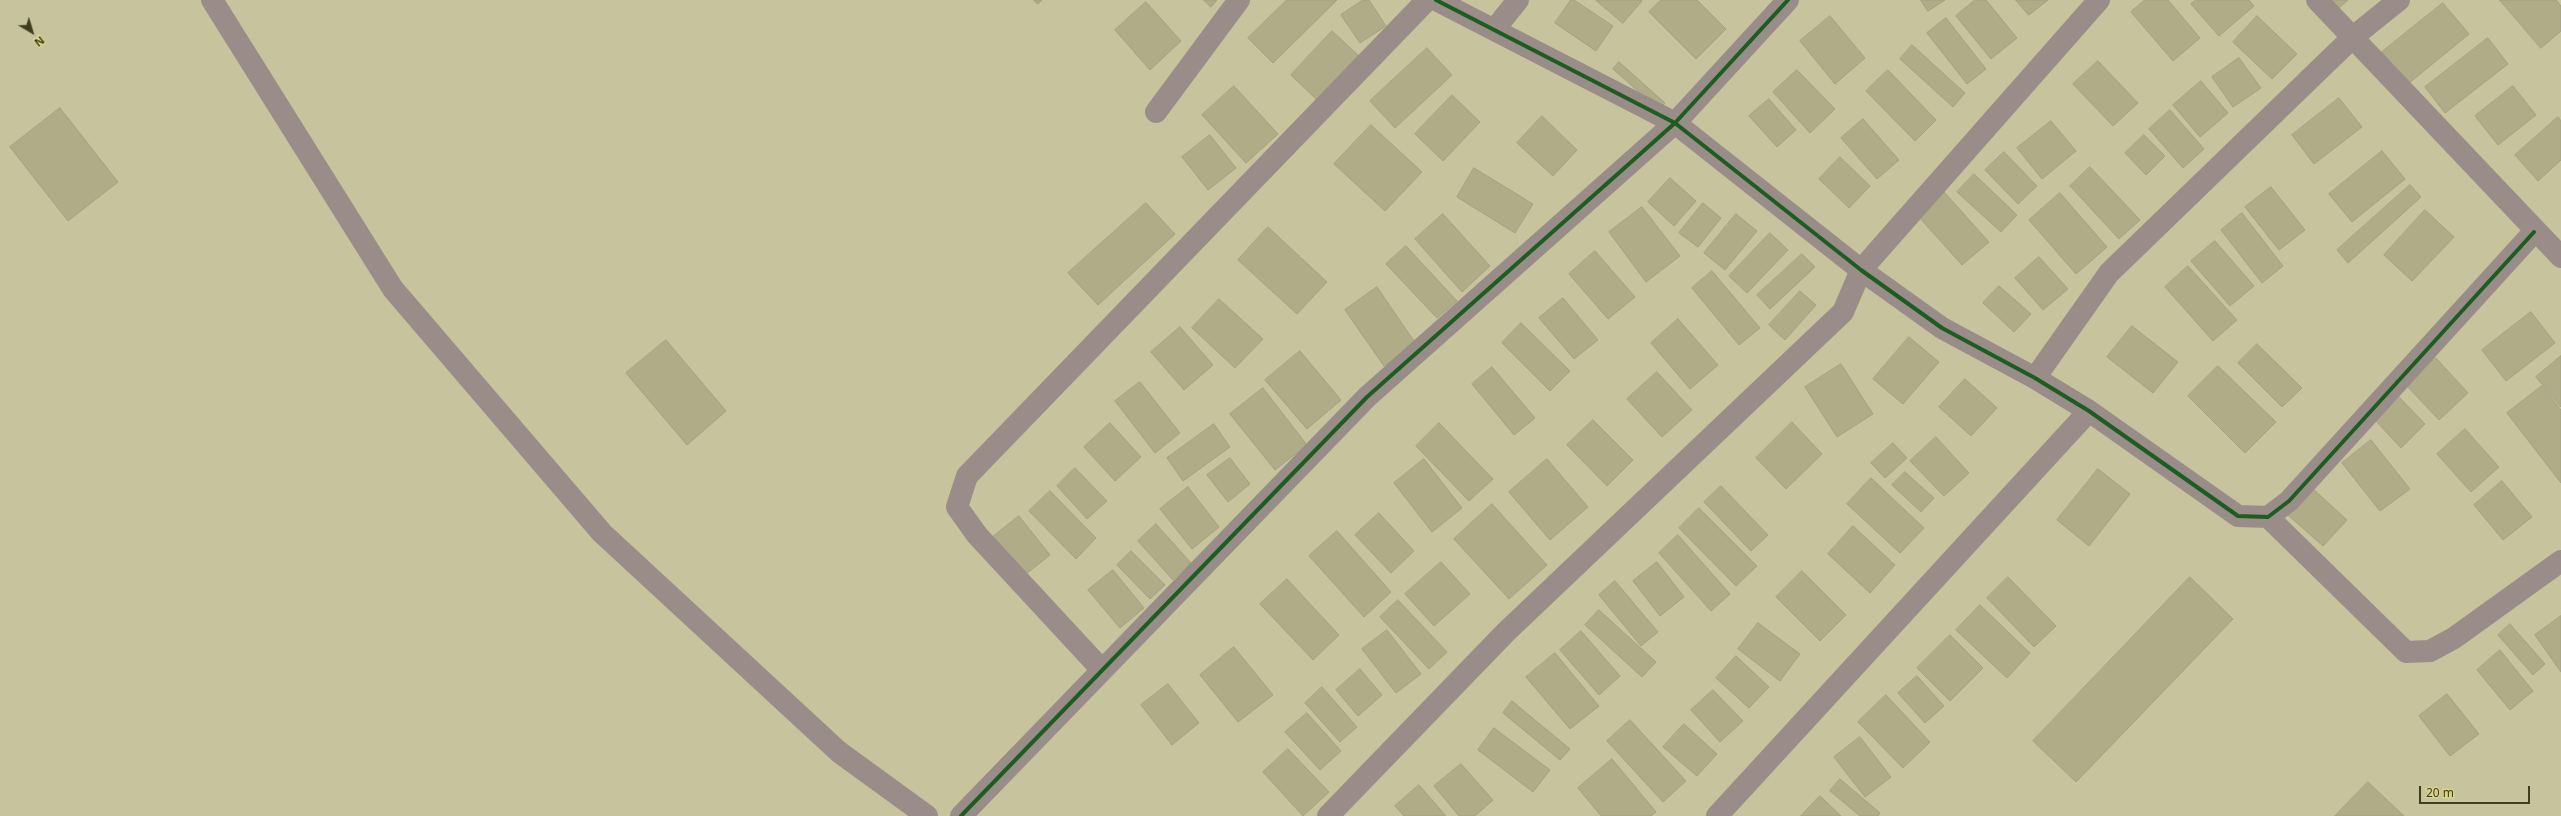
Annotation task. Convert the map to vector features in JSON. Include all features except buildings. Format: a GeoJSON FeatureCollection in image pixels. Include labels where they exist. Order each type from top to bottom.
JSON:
{"type":"FeatureCollection","features":[{"type":"Feature","properties":{"kind":"street"},"geometry":{"type":"LineString","coordinates":[[212,0],[393,289],[602,533],[839,752],[928,816]]}},
{"type":"Feature","properties":{"kind":"street"},"geometry":{"type":"LineString","coordinates":[[1156,112],[1239,0]]}},
{"type":"Feature","properties":{"kind":"street"},"geometry":{"type":"LineString","coordinates":[[1102,670],[977,535],[957,507],[967,476],[1427,0]]}},
{"type":"Feature","properties":{"kind":"street"},"geometry":{"type":"LineString","coordinates":[[1436,0],[1675,123],[1861,270],[1942,328],[2035,378],[2089,411],[2238,516],[2268,517],[2289,501],[2534,232]]}},
{"type":"Feature","properties":{"kind":"street"},"geometry":{"type":"LineString","coordinates":[[1494,30],[1518,0]]}},
{"type":"Feature","properties":{"kind":"street"},"geometry":{"type":"LineString","coordinates":[[961,816],[1367,397],[1675,123],[1788,0]]}},
{"type":"Feature","properties":{"kind":"street"},"geometry":{"type":"LineString","coordinates":[[1328,816],[1506,632],[1843,312],[1861,270],[2099,0]]}},
{"type":"Feature","properties":{"kind":"street"},"geometry":{"type":"LineString","coordinates":[[2317,0],[2534,232],[2561,257]]}},
{"type":"Feature","properties":{"kind":"street"},"geometry":{"type":"LineString","coordinates":[[2035,378],[2109,273],[2353,38],[2399,0]]}},
{"type":"Feature","properties":{"kind":"street"},"geometry":{"type":"LineString","coordinates":[[1717,816],[1818,709],[2089,411]]}},
{"type":"Feature","properties":{"kind":"street"},"geometry":{"type":"LineString","coordinates":[[2268,517],[2406,652],[2430,651],[2454,638],[2561,561]]}},
{"type":"Feature","properties":{"kind":"cycle path"},"geometry":{"type":"LineString","coordinates":[[1436,0],[1675,123],[1861,270],[1942,328],[2035,378],[2089,411],[2238,516],[2268,517],[2289,501],[2534,232]]}},
{"type":"Feature","properties":{"kind":"cycle path"},"geometry":{"type":"LineString","coordinates":[[961,816],[1367,397],[1675,123],[1788,0]]}}]}
